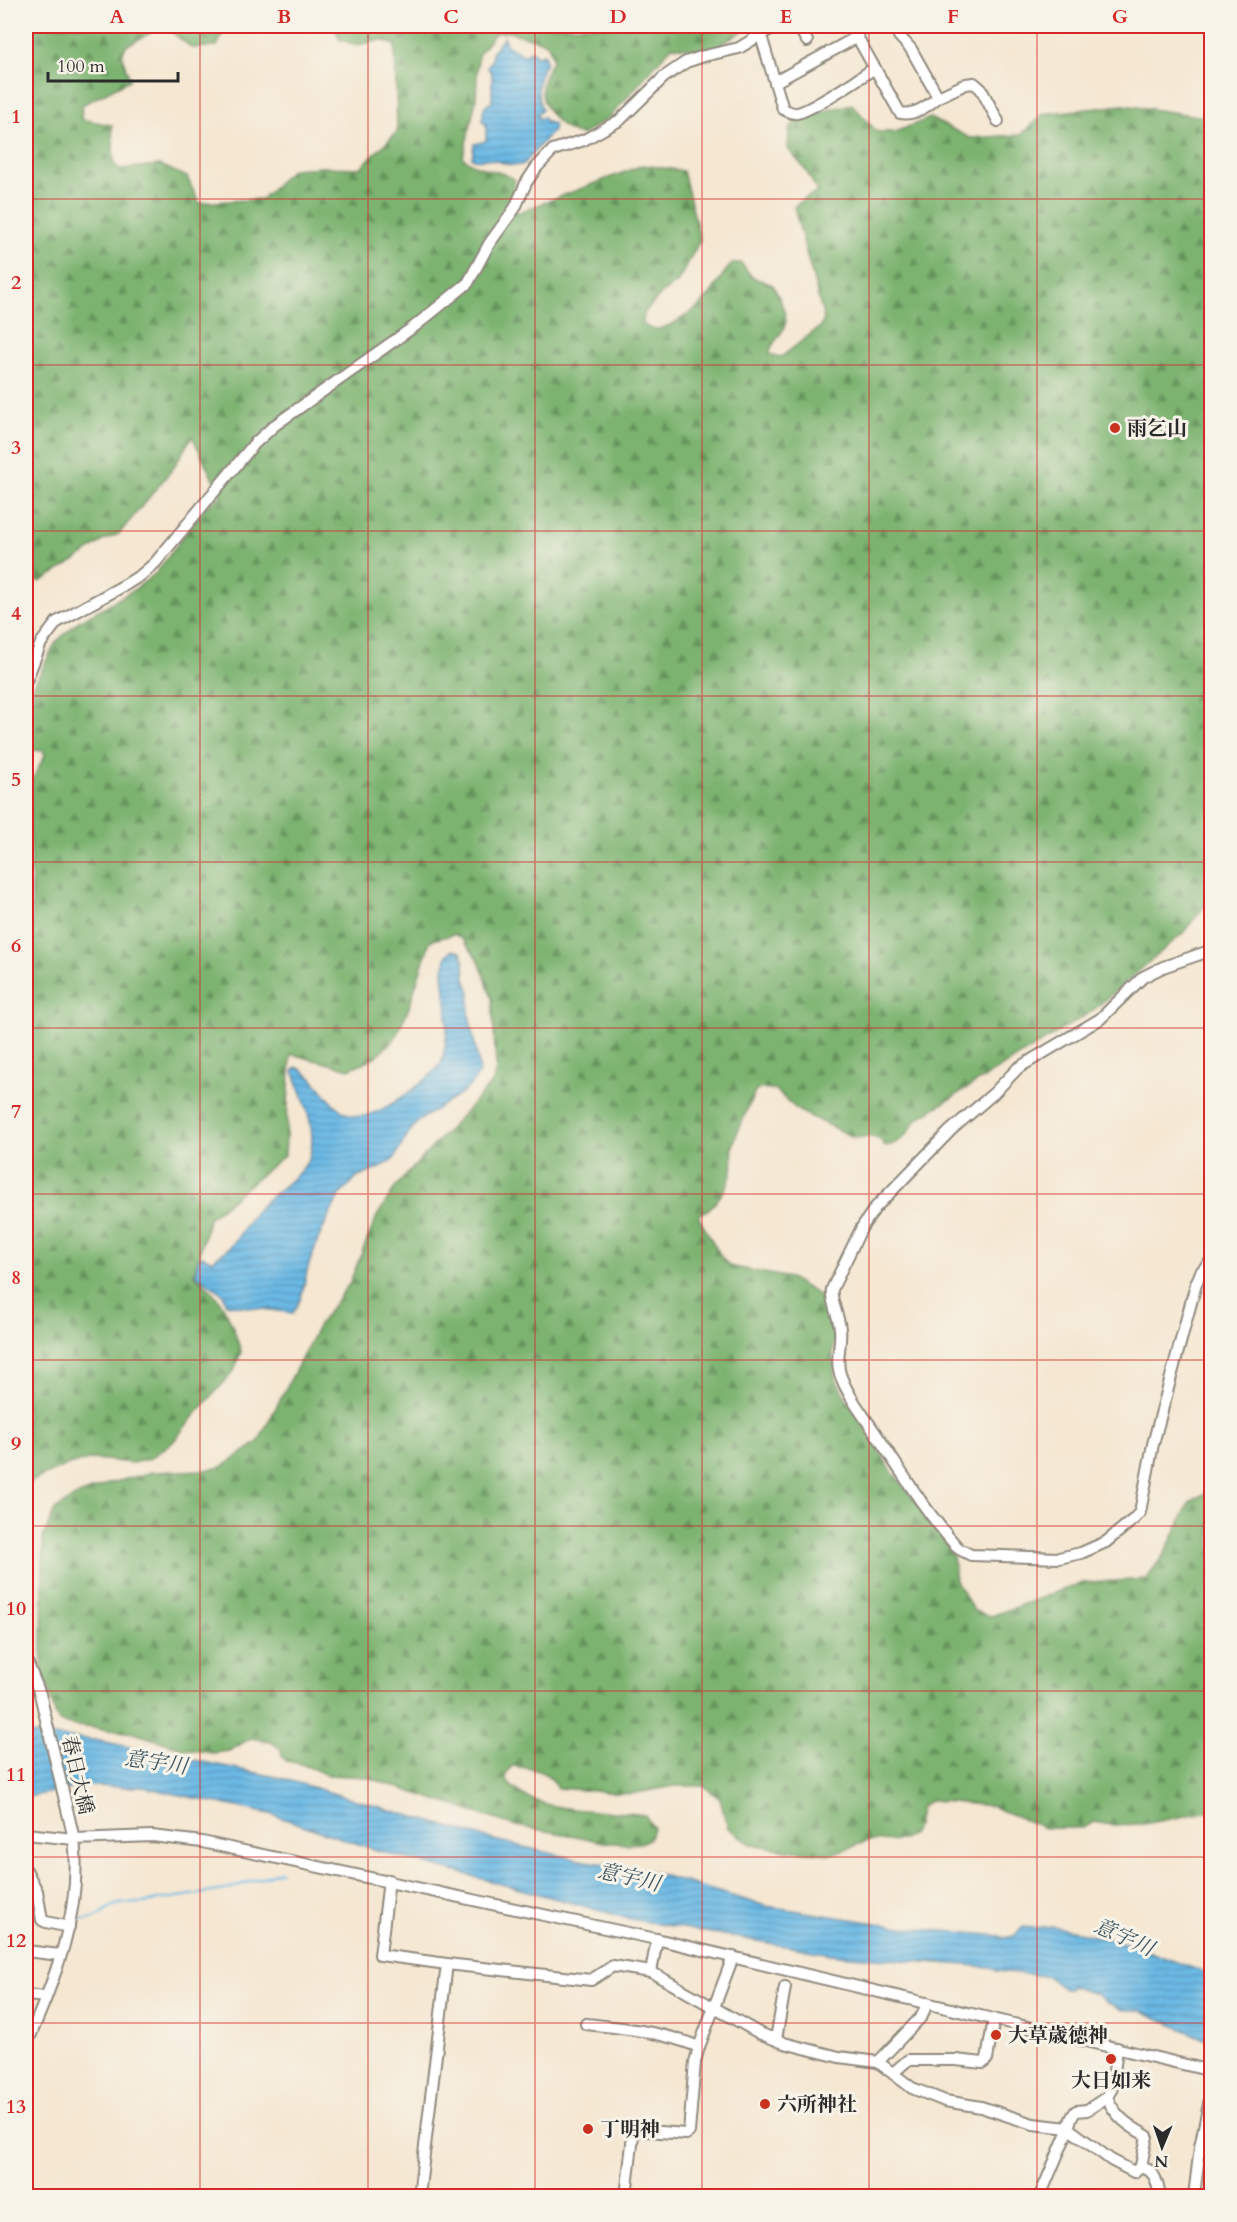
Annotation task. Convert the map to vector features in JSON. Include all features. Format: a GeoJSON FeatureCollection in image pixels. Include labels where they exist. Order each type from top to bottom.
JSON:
{"type":"FeatureCollection","features":[{"type":"Feature","properties":{"kind":"street"},"geometry":{"type":"LineString","coordinates":[[26,681],[41,643],[57,622],[133,580],[155,564],[254,444],[275,425],[415,326],[468,283],[489,244],[515,208],[526,183],[553,150],[584,140],[620,120],[664,77],[686,62],[739,48],[775,26]]}},
{"type":"Feature","properties":{"kind":"street"},"geometry":{"type":"LineString","coordinates":[[798,26],[807,41]]}},
{"type":"Feature","properties":{"kind":"street"},"geometry":{"type":"LineString","coordinates":[[851,26],[900,113],[907,115],[913,113],[931,104],[938,97],[966,84],[974,83],[981,89],[998,121]]}},
{"type":"Feature","properties":{"kind":"street"},"geometry":{"type":"LineString","coordinates":[[895,26],[899,36],[915,55],[938,97]]}},
{"type":"Feature","properties":{"kind":"street"},"geometry":{"type":"LineString","coordinates":[[761,36],[783,109],[798,113],[875,68]]}},
{"type":"Feature","properties":{"kind":"street"},"geometry":{"type":"LineString","coordinates":[[776,82],[857,37]]}},
{"type":"Feature","properties":{"kind":"street"},"geometry":{"type":"LineString","coordinates":[[1212,950],[1143,977],[1100,1019],[1018,1068],[994,1093],[951,1130],[875,1208],[862,1227],[832,1289],[831,1295],[841,1331],[838,1355],[839,1372],[850,1395],[909,1483],[959,1549],[971,1555],[1038,1558],[1059,1558],[1081,1553],[1106,1542],[1140,1512],[1153,1444],[1196,1284],[1212,1260]]}},
{"type":"Feature","properties":{"kind":"street","name":"春日大橋"},"geometry":{"type":"LineString","coordinates":[[26,1659],[36,1682],[48,1727],[73,1835],[76,1859],[75,1892],[69,1927],[46,1997],[26,2046]]}},
{"type":"Feature","properties":{"kind":"street"},"geometry":{"type":"LineString","coordinates":[[26,1834],[187,1839],[657,1939],[1212,2071]]}},
{"type":"Feature","properties":{"kind":"street"},"geometry":{"type":"LineString","coordinates":[[26,1870],[37,1891],[42,1920],[46,1923],[69,1927]]}},
{"type":"Feature","properties":{"kind":"street"},"geometry":{"type":"LineString","coordinates":[[388,1880],[380,1955],[591,1980],[613,1966],[651,1972],[759,2033],[839,2057],[879,2062],[912,2088],[945,2101],[981,2107],[1033,2124],[1068,2128],[1111,2160],[1134,2172],[1141,2166],[1147,2136],[1126,2124],[1111,2106],[1107,2097]]}},
{"type":"Feature","properties":{"kind":"street"},"geometry":{"type":"LineString","coordinates":[[651,1972],[657,1939]]}},
{"type":"Feature","properties":{"kind":"street"},"geometry":{"type":"LineString","coordinates":[[26,1951],[60,1955]]}},
{"type":"Feature","properties":{"kind":"street"},"geometry":{"type":"LineString","coordinates":[[626,2196],[635,2130],[688,2134],[695,2062],[733,1957]]}},
{"type":"Feature","properties":{"kind":"street"},"geometry":{"type":"LineString","coordinates":[[420,2196],[447,1964]]}},
{"type":"Feature","properties":{"kind":"street"},"geometry":{"type":"LineString","coordinates":[[776,2039],[785,1987]]}},
{"type":"Feature","properties":{"kind":"street"},"geometry":{"type":"LineString","coordinates":[[26,1995],[46,1997]]}},
{"type":"Feature","properties":{"kind":"street"},"geometry":{"type":"LineString","coordinates":[[879,2062],[922,2016],[927,2003]]}},
{"type":"Feature","properties":{"kind":"street"},"geometry":{"type":"LineString","coordinates":[[894,2072],[908,2060],[956,2060],[983,2063],[987,2059],[994,2019]]}},
{"type":"Feature","properties":{"kind":"street"},"geometry":{"type":"LineString","coordinates":[[586,2024],[629,2028],[650,2034],[671,2036],[699,2047]]}},
{"type":"Feature","properties":{"kind":"street"},"geometry":{"type":"LineString","coordinates":[[1040,2196],[1076,2111],[1087,2110],[1107,2097],[1112,2088],[1117,2048]]}},
{"type":"Feature","properties":{"kind":"street"},"geometry":{"type":"LineString","coordinates":[[1194,2196],[1200,2146],[1212,2089]]}},
{"type":"Feature","properties":{"kind":"street"},"geometry":{"type":"LineString","coordinates":[[1141,2166],[1154,2174],[1160,2196]]}},
{"type":"Feature","properties":{"kind":"green space"},"geometry":{"type":"Polygon","coordinates":[[[26,26],[163,26],[126,46],[122,55],[130,80],[82,105],[81,119],[112,125],[114,164],[120,169],[160,165],[187,177],[199,203],[262,199],[292,169],[360,168],[397,132],[395,45],[382,40],[357,45],[340,40],[334,26],[752,26],[709,52],[672,46],[611,116],[582,135],[562,126],[551,114],[544,101],[542,85],[553,59],[547,43],[510,32],[495,33],[478,55],[476,100],[463,157],[481,168],[502,173],[515,180],[510,206],[517,213],[643,165],[683,171],[700,240],[677,283],[664,291],[644,313],[643,324],[652,329],[662,328],[684,317],[704,302],[733,263],[741,263],[752,277],[773,285],[782,305],[785,325],[769,354],[781,357],[821,326],[824,319],[794,207],[818,192],[805,169],[788,149],[789,131],[797,118],[852,104],[877,132],[895,132],[930,118],[970,138],[1021,135],[1043,114],[1124,105],[1211,118],[1211,898],[1183,933],[1091,1012],[917,1119],[900,1141],[884,1146],[881,1140],[869,1136],[855,1138],[799,1111],[775,1090],[761,1088],[755,1092],[735,1139],[732,1171],[728,1183],[720,1197],[710,1208],[700,1214],[699,1218],[729,1266],[790,1278],[827,1300],[836,1330],[833,1354],[835,1376],[842,1391],[893,1473],[932,1522],[953,1556],[956,1581],[974,1611],[991,1616],[1082,1583],[1146,1579],[1165,1553],[1189,1503],[1211,1489],[1211,1811],[1144,1824],[1110,1825],[1095,1822],[1083,1828],[1045,1828],[991,1806],[932,1800],[921,1806],[913,1833],[902,1840],[868,1841],[831,1854],[751,1844],[728,1828],[720,1799],[704,1786],[675,1786],[631,1794],[558,1788],[550,1777],[526,1768],[512,1766],[507,1772],[506,1779],[517,1791],[550,1805],[570,1809],[645,1815],[653,1828],[649,1840],[626,1844],[516,1826],[366,1777],[328,1775],[301,1764],[286,1761],[282,1757],[281,1749],[271,1742],[251,1738],[229,1751],[213,1753],[185,1749],[134,1733],[70,1725],[62,1723],[56,1717],[42,1668],[43,1537],[55,1510],[76,1496],[108,1484],[152,1472],[222,1467],[258,1442],[320,1323],[349,1284],[377,1216],[396,1186],[493,1082],[496,1068],[492,998],[479,961],[462,939],[454,934],[430,941],[408,1010],[394,1040],[374,1058],[349,1069],[291,1054],[285,1155],[209,1218],[194,1275],[219,1300],[234,1329],[241,1352],[234,1371],[173,1442],[149,1459],[132,1463],[95,1459],[69,1464],[32,1481],[26,1489],[26,995],[33,940],[29,786],[45,755],[43,751],[32,750],[28,743],[34,685],[56,642],[79,621],[132,591],[156,573],[205,507],[221,496],[192,436],[174,467],[119,534],[104,540],[40,582],[26,577],[26,26]]]}},
{"type":"Feature","properties":{"kind":"green space"},"geometry":{"type":"Polygon","coordinates":[[[164,26],[226,26],[217,46],[192,48],[164,26]]]}},
{"type":"Feature","properties":{"kind":"water"},"geometry":{"type":"Polygon","coordinates":[[[504,37],[506,45],[523,55],[532,51],[537,56],[544,54],[546,62],[538,86],[538,97],[542,110],[537,114],[539,119],[543,117],[546,122],[554,124],[553,130],[524,164],[519,165],[509,165],[491,159],[472,158],[474,144],[486,141],[486,124],[482,122],[484,107],[492,102],[492,73],[487,67],[492,60],[492,53],[504,37]]]}},
{"type":"Feature","properties":{"kind":"water"},"geometry":{"type":"Polygon","coordinates":[[[453,950],[461,952],[465,979],[470,992],[469,1014],[480,1071],[474,1081],[464,1092],[418,1121],[394,1159],[356,1178],[339,1196],[319,1237],[308,1267],[301,1298],[293,1313],[226,1304],[223,1294],[196,1275],[197,1261],[202,1256],[213,1261],[229,1248],[255,1212],[303,1168],[309,1158],[312,1146],[310,1120],[293,1071],[296,1067],[311,1077],[335,1105],[355,1116],[365,1116],[381,1110],[416,1087],[436,1070],[442,1059],[447,1023],[443,974],[446,958],[453,950]]]}},
{"type":"Feature","properties":{"kind":"water","name":"意宇川"},"geometry":{"type":"Polygon","coordinates":[[[26,1735],[95,1740],[281,1778],[486,1838],[580,1860],[647,1871],[766,1906],[909,1928],[1003,1938],[1014,1936],[1023,1927],[1053,1926],[1129,1944],[1211,1975],[1211,2042],[1140,2010],[1123,2010],[1096,1994],[1070,1986],[1069,1989],[1064,1989],[1047,1976],[997,1971],[991,1967],[837,1955],[631,1919],[379,1851],[270,1814],[143,1787],[83,1786],[26,1797],[26,1735]]]}},
{"type":"Feature","properties":{"kind":"waterway"},"geometry":{"type":"LineString","coordinates":[[80,1919],[93,1918],[119,1904],[148,1902],[225,1890],[281,1871]]}},
{"type":"Feature","properties":{"kind":"place","name":"雨乞山"},"geometry":{"type":"Point","coordinates":[1115,428]}},
{"type":"Feature","properties":{"kind":"place","name":"大草歳徳神"},"geometry":{"type":"Point","coordinates":[996,2035]}},
{"type":"Feature","properties":{"kind":"place","name":"大日如来"},"geometry":{"type":"Point","coordinates":[1111,2059]}},
{"type":"Feature","properties":{"kind":"place","name":"六所神社"},"geometry":{"type":"Point","coordinates":[765,2104]}},
{"type":"Feature","properties":{"kind":"place","name":"丁明神"},"geometry":{"type":"Point","coordinates":[588,2129]}}]}
